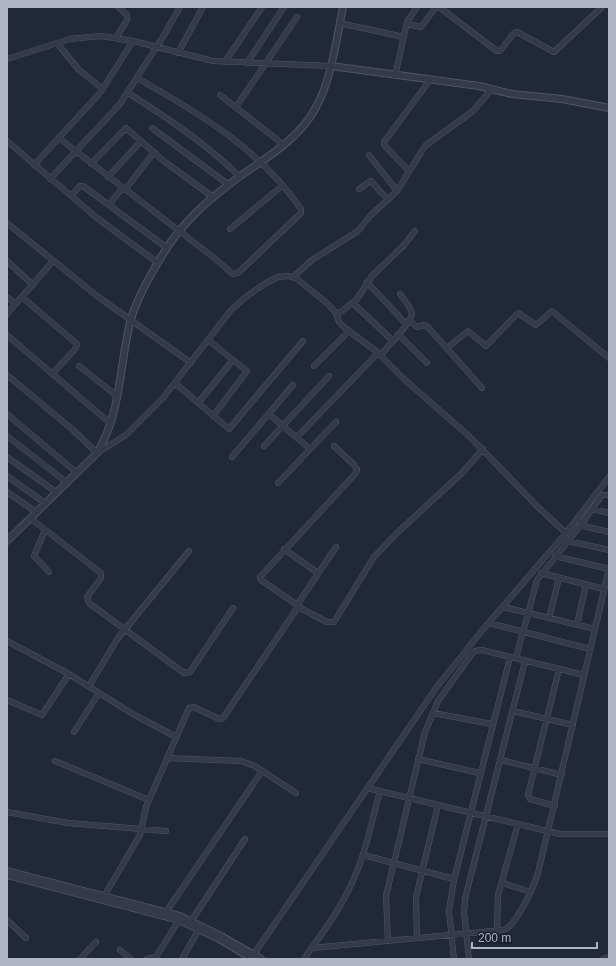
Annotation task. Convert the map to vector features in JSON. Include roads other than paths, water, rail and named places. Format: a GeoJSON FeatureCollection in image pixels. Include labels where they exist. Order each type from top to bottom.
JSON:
{"type":"FeatureCollection","features":[{"type":"Feature","properties":{"kind":"street"},"geometry":{"type":"LineString","coordinates":[[116,38],[128,20],[127,15],[118,7]]}},
{"type":"Feature","properties":{"kind":"street"},"geometry":{"type":"LineString","coordinates":[[50,179],[117,108],[128,93],[180,7]]}},
{"type":"Feature","properties":{"kind":"street"},"geometry":{"type":"LineString","coordinates":[[178,53],[203,7]]}},
{"type":"Feature","properties":{"kind":"street"},"geometry":{"type":"LineString","coordinates":[[225,62],[262,7]]}},
{"type":"Feature","properties":{"kind":"street"},"geometry":{"type":"LineString","coordinates":[[247,62],[284,7]]}},
{"type":"Feature","properties":{"kind":"street"},"geometry":{"type":"LineString","coordinates":[[97,452],[111,424],[118,396],[131,320],[137,302],[158,263],[179,231],[213,197],[284,145],[292,138],[314,111],[322,97],[331,66],[343,7]]}},
{"type":"Feature","properties":{"kind":"street"},"geometry":{"type":"LineString","coordinates":[[395,76],[409,17],[417,7]]}},
{"type":"Feature","properties":{"kind":"street"},"geometry":{"type":"LineString","coordinates":[[407,24],[421,28],[436,7]]}},
{"type":"Feature","properties":{"kind":"street"},"geometry":{"type":"LineString","coordinates":[[439,7],[497,51],[500,51],[514,33],[517,32],[554,52],[602,7]]}},
{"type":"Feature","properties":{"kind":"street"},"geometry":{"type":"LineString","coordinates":[[236,107],[267,64],[297,17]]}},
{"type":"Feature","properties":{"kind":"street"},"geometry":{"type":"LineString","coordinates":[[339,23],[404,38]]}},
{"type":"Feature","properties":{"kind":"street"},"geometry":{"type":"LineString","coordinates":[[7,59],[57,43],[85,36],[116,38],[178,53],[225,62],[331,66],[492,89],[518,95],[562,99],[609,108]]}},
{"type":"Feature","properties":{"kind":"street"},"geometry":{"type":"LineString","coordinates":[[34,165],[103,89],[133,41]]}},
{"type":"Feature","properties":{"kind":"street"},"geometry":{"type":"LineString","coordinates":[[57,43],[79,70],[103,89]]}},
{"type":"Feature","properties":{"kind":"street"},"geometry":{"type":"LineString","coordinates":[[59,138],[75,152],[236,275],[302,212],[300,208],[261,162],[226,133],[191,108],[137,78]]}},
{"type":"Feature","properties":{"kind":"street"},"geometry":{"type":"LineString","coordinates":[[409,171],[384,145],[384,142],[430,80]]}},
{"type":"Feature","properties":{"kind":"street"},"geometry":{"type":"LineString","coordinates":[[293,277],[312,260],[354,235],[370,216],[397,191],[426,146],[473,110],[492,89]]}},
{"type":"Feature","properties":{"kind":"street"},"geometry":{"type":"LineString","coordinates":[[128,93],[177,126],[224,161],[240,176]]}},
{"type":"Feature","properties":{"kind":"street"},"geometry":{"type":"LineString","coordinates":[[220,95],[284,145]]}},
{"type":"Feature","properties":{"kind":"street"},"geometry":{"type":"LineString","coordinates":[[91,164],[124,128],[126,128],[154,152],[213,197]]}},
{"type":"Feature","properties":{"kind":"street"},"geometry":{"type":"LineString","coordinates":[[152,128],[229,185]]}},
{"type":"Feature","properties":{"kind":"street"},"geometry":{"type":"LineString","coordinates":[[7,141],[97,218],[158,263]]}},
{"type":"Feature","properties":{"kind":"street"},"geometry":{"type":"LineString","coordinates":[[108,177],[141,141]]}},
{"type":"Feature","properties":{"kind":"street"},"geometry":{"type":"LineString","coordinates":[[109,205],[154,152]]}},
{"type":"Feature","properties":{"kind":"street"},"geometry":{"type":"LineString","coordinates":[[369,155],[397,191]]}},
{"type":"Feature","properties":{"kind":"street"},"geometry":{"type":"LineString","coordinates":[[358,189],[371,181],[388,200]]}},
{"type":"Feature","properties":{"kind":"street"},"geometry":{"type":"LineString","coordinates":[[70,196],[82,186],[167,248]]}},
{"type":"Feature","properties":{"kind":"street"},"geometry":{"type":"LineString","coordinates":[[230,229],[282,186]]}},
{"type":"Feature","properties":{"kind":"street"},"geometry":{"type":"LineString","coordinates":[[7,223],[97,296],[191,362]]}},
{"type":"Feature","properties":{"kind":"street"},"geometry":{"type":"LineString","coordinates":[[337,315],[361,294],[367,282],[406,243],[415,231]]}},
{"type":"Feature","properties":{"kind":"street"},"geometry":{"type":"LineString","coordinates":[[7,261],[33,285]]}},
{"type":"Feature","properties":{"kind":"street"},"geometry":{"type":"LineString","coordinates":[[7,314],[53,261]]}},
{"type":"Feature","properties":{"kind":"street"},"geometry":{"type":"LineString","coordinates":[[7,541],[97,452],[126,435],[175,383],[225,316],[256,289],[278,277],[293,277],[328,304],[337,315],[339,322],[379,354],[405,380],[483,449],[539,508],[566,533]]}},
{"type":"Feature","properties":{"kind":"street"},"geometry":{"type":"LineString","coordinates":[[367,282],[408,322],[417,327],[424,325],[427,326],[482,388]]}},
{"type":"Feature","properties":{"kind":"street"},"geometry":{"type":"LineString","coordinates":[[297,436],[393,341],[408,322],[411,311],[400,294]]}},
{"type":"Feature","properties":{"kind":"street"},"geometry":{"type":"LineString","coordinates":[[7,297],[16,304]]}},
{"type":"Feature","properties":{"kind":"street"},"geometry":{"type":"LineString","coordinates":[[22,297],[77,344],[76,348],[54,373]]}},
{"type":"Feature","properties":{"kind":"street"},"geometry":{"type":"LineString","coordinates":[[352,303],[393,341]]}},
{"type":"Feature","properties":{"kind":"street"},"geometry":{"type":"LineString","coordinates":[[447,348],[468,331],[486,346],[518,314],[521,314],[535,325],[551,311],[609,358]]}},
{"type":"Feature","properties":{"kind":"street"},"geometry":{"type":"LineString","coordinates":[[314,366],[349,331]]}},
{"type":"Feature","properties":{"kind":"street"},"geometry":{"type":"LineString","coordinates":[[398,334],[427,363]]}},
{"type":"Feature","properties":{"kind":"street"},"geometry":{"type":"LineString","coordinates":[[7,335],[54,373],[111,424]]}},
{"type":"Feature","properties":{"kind":"street"},"geometry":{"type":"LineString","coordinates":[[208,340],[247,371],[247,373],[213,416]]}},
{"type":"Feature","properties":{"kind":"street"},"geometry":{"type":"LineString","coordinates":[[175,383],[227,428],[230,428],[303,341]]}},
{"type":"Feature","properties":{"kind":"street"},"geometry":{"type":"LineString","coordinates":[[198,403],[233,360]]}},
{"type":"Feature","properties":{"kind":"street"},"geometry":{"type":"LineString","coordinates":[[79,366],[118,396]]}},
{"type":"Feature","properties":{"kind":"street"},"geometry":{"type":"LineString","coordinates":[[7,375],[97,452]]}},
{"type":"Feature","properties":{"kind":"street"},"geometry":{"type":"LineString","coordinates":[[264,446],[329,376]]}},
{"type":"Feature","properties":{"kind":"street"},"geometry":{"type":"LineString","coordinates":[[232,458],[293,384]]}},
{"type":"Feature","properties":{"kind":"street"},"geometry":{"type":"LineString","coordinates":[[7,414],[77,473]]}},
{"type":"Feature","properties":{"kind":"street"},"geometry":{"type":"LineString","coordinates":[[269,414],[297,436],[310,449]]}},
{"type":"Feature","properties":{"kind":"street"},"geometry":{"type":"LineString","coordinates":[[278,483],[336,422]]}},
{"type":"Feature","properties":{"kind":"street"},"geometry":{"type":"LineString","coordinates":[[7,436],[66,482]]}},
{"type":"Feature","properties":{"kind":"street"},"geometry":{"type":"LineString","coordinates":[[334,446],[354,465],[357,471],[284,549],[260,579],[298,606],[328,622],[334,622],[374,557],[397,533],[455,480],[483,449]]}},
{"type":"Feature","properties":{"kind":"street"},"geometry":{"type":"LineString","coordinates":[[7,457],[56,492]]}},
{"type":"Feature","properties":{"kind":"street"},"geometry":{"type":"LineString","coordinates":[[7,476],[45,503]]}},
{"type":"Feature","properties":{"kind":"street"},"geometry":{"type":"LineString","coordinates":[[253,957],[420,711],[503,606],[574,524],[609,477]]}},
{"type":"Feature","properties":{"kind":"street"},"geometry":{"type":"LineString","coordinates":[[7,492],[36,512]]}},
{"type":"Feature","properties":{"kind":"street"},"geometry":{"type":"LineString","coordinates":[[516,658],[536,584],[541,573],[581,525],[602,495],[609,495]]}},
{"type":"Feature","properties":{"kind":"street"},"geometry":{"type":"LineString","coordinates":[[592,509],[609,513]]}},
{"type":"Feature","properties":{"kind":"street"},"geometry":{"type":"LineString","coordinates":[[30,518],[101,573],[101,578],[86,600],[187,673],[233,608]]}},
{"type":"Feature","properties":{"kind":"street"},"geometry":{"type":"LineString","coordinates":[[574,524],[609,532]]}},
{"type":"Feature","properties":{"kind":"street"},"geometry":{"type":"LineString","coordinates":[[46,530],[34,555],[49,572]]}},
{"type":"Feature","properties":{"kind":"street"},"geometry":{"type":"LineString","coordinates":[[568,540],[609,550]]}},
{"type":"Feature","properties":{"kind":"street"},"geometry":{"type":"LineString","coordinates":[[103,899],[142,830],[145,811],[149,800],[176,737],[191,707],[219,719],[223,718],[272,648],[318,573],[336,547]]}},
{"type":"Feature","properties":{"kind":"street"},"geometry":{"type":"LineString","coordinates":[[284,549],[318,573]]}},
{"type":"Feature","properties":{"kind":"street"},"geometry":{"type":"LineString","coordinates":[[89,686],[125,629],[189,551]]}},
{"type":"Feature","properties":{"kind":"street"},"geometry":{"type":"LineString","coordinates":[[312,948],[497,930],[506,929],[511,926],[536,881],[549,832],[609,569],[555,556]]}},
{"type":"Feature","properties":{"kind":"street"},"geometry":{"type":"LineString","coordinates":[[541,573],[604,589]]}},
{"type":"Feature","properties":{"kind":"street"},"geometry":{"type":"LineString","coordinates":[[549,618],[559,578]]}},
{"type":"Feature","properties":{"kind":"street"},"geometry":{"type":"LineString","coordinates":[[577,625],[586,584]]}},
{"type":"Feature","properties":{"kind":"street"},"geometry":{"type":"LineString","coordinates":[[503,606],[595,629]]}},
{"type":"Feature","properties":{"kind":"street"},"geometry":{"type":"LineString","coordinates":[[489,623],[590,648]]}},
{"type":"Feature","properties":{"kind":"street"},"geometry":{"type":"LineString","coordinates":[[7,641],[69,674],[176,737]]}},
{"type":"Feature","properties":{"kind":"street"},"geometry":{"type":"LineString","coordinates":[[388,941],[385,903],[393,862],[418,760],[432,713],[473,652],[482,650],[584,675]]}},
{"type":"Feature","properties":{"kind":"street"},"geometry":{"type":"LineString","coordinates":[[454,959],[449,911],[454,879],[469,813],[510,657]]}},
{"type":"Feature","properties":{"kind":"street"},"geometry":{"type":"LineString","coordinates":[[469,959],[466,933],[465,899],[525,661]]}},
{"type":"Feature","properties":{"kind":"street"},"geometry":{"type":"LineString","coordinates":[[555,806],[529,798],[528,793],[559,669]]}},
{"type":"Feature","properties":{"kind":"street"},"geometry":{"type":"LineString","coordinates":[[7,700],[42,715],[69,674]]}},
{"type":"Feature","properties":{"kind":"street"},"geometry":{"type":"LineString","coordinates":[[74,732],[99,693]]}},
{"type":"Feature","properties":{"kind":"street"},"geometry":{"type":"LineString","coordinates":[[513,711],[573,725]]}},
{"type":"Feature","properties":{"kind":"street"},"geometry":{"type":"LineString","coordinates":[[432,713],[492,724]]}},
{"type":"Feature","properties":{"kind":"street"},"geometry":{"type":"LineString","coordinates":[[167,758],[236,760],[250,764],[296,793]]}},
{"type":"Feature","properties":{"kind":"street"},"geometry":{"type":"LineString","coordinates":[[418,760],[480,773]]}},
{"type":"Feature","properties":{"kind":"street"},"geometry":{"type":"LineString","coordinates":[[501,760],[562,775]]}},
{"type":"Feature","properties":{"kind":"street"},"geometry":{"type":"LineString","coordinates":[[55,761],[149,800]]}},
{"type":"Feature","properties":{"kind":"street"},"geometry":{"type":"LineString","coordinates":[[166,912],[262,771]]}},
{"type":"Feature","properties":{"kind":"street"},"geometry":{"type":"LineString","coordinates":[[371,789],[549,832],[566,835],[609,834]]}},
{"type":"Feature","properties":{"kind":"street"},"geometry":{"type":"LineString","coordinates":[[304,959],[346,897],[362,855],[380,791]]}},
{"type":"Feature","properties":{"kind":"street"},"geometry":{"type":"LineString","coordinates":[[417,938],[415,901],[438,806]]}},
{"type":"Feature","properties":{"kind":"street"},"geometry":{"type":"LineString","coordinates":[[7,812],[64,823],[142,830],[166,830]]}},
{"type":"Feature","properties":{"kind":"street"},"geometry":{"type":"LineString","coordinates":[[497,930],[497,902],[518,824]]}},
{"type":"Feature","properties":{"kind":"street"},"geometry":{"type":"LineString","coordinates":[[190,922],[245,839]]}},
{"type":"Feature","properties":{"kind":"street"},"geometry":{"type":"LineString","coordinates":[[362,855],[454,879]]}},
{"type":"Feature","properties":{"kind":"street"},"geometry":{"type":"LineString","coordinates":[[7,871],[103,899],[190,922],[199,929],[253,957],[261,959]]}},
{"type":"Feature","properties":{"kind":"street"},"geometry":{"type":"LineString","coordinates":[[7,875],[103,899],[166,912],[190,922],[253,957]]}},
{"type":"Feature","properties":{"kind":"street"},"geometry":{"type":"LineString","coordinates":[[502,883],[531,892]]}},
{"type":"Feature","properties":{"kind":"street"},"geometry":{"type":"LineString","coordinates":[[7,920],[26,938]]}},
{"type":"Feature","properties":{"kind":"street"},"geometry":{"type":"LineString","coordinates":[[147,959],[156,957],[179,920]]}},
{"type":"Feature","properties":{"kind":"street"},"geometry":{"type":"LineString","coordinates":[[182,959],[199,929]]}},
{"type":"Feature","properties":{"kind":"street"},"geometry":{"type":"LineString","coordinates":[[80,959],[96,942]]}},
{"type":"Feature","properties":{"kind":"street"},"geometry":{"type":"LineString","coordinates":[[120,950],[131,959]]}},
{"type":"Feature","properties":{"kind":"street"},"geometry":{"type":"LineString","coordinates":[[603,959],[609,957]]}}]}
